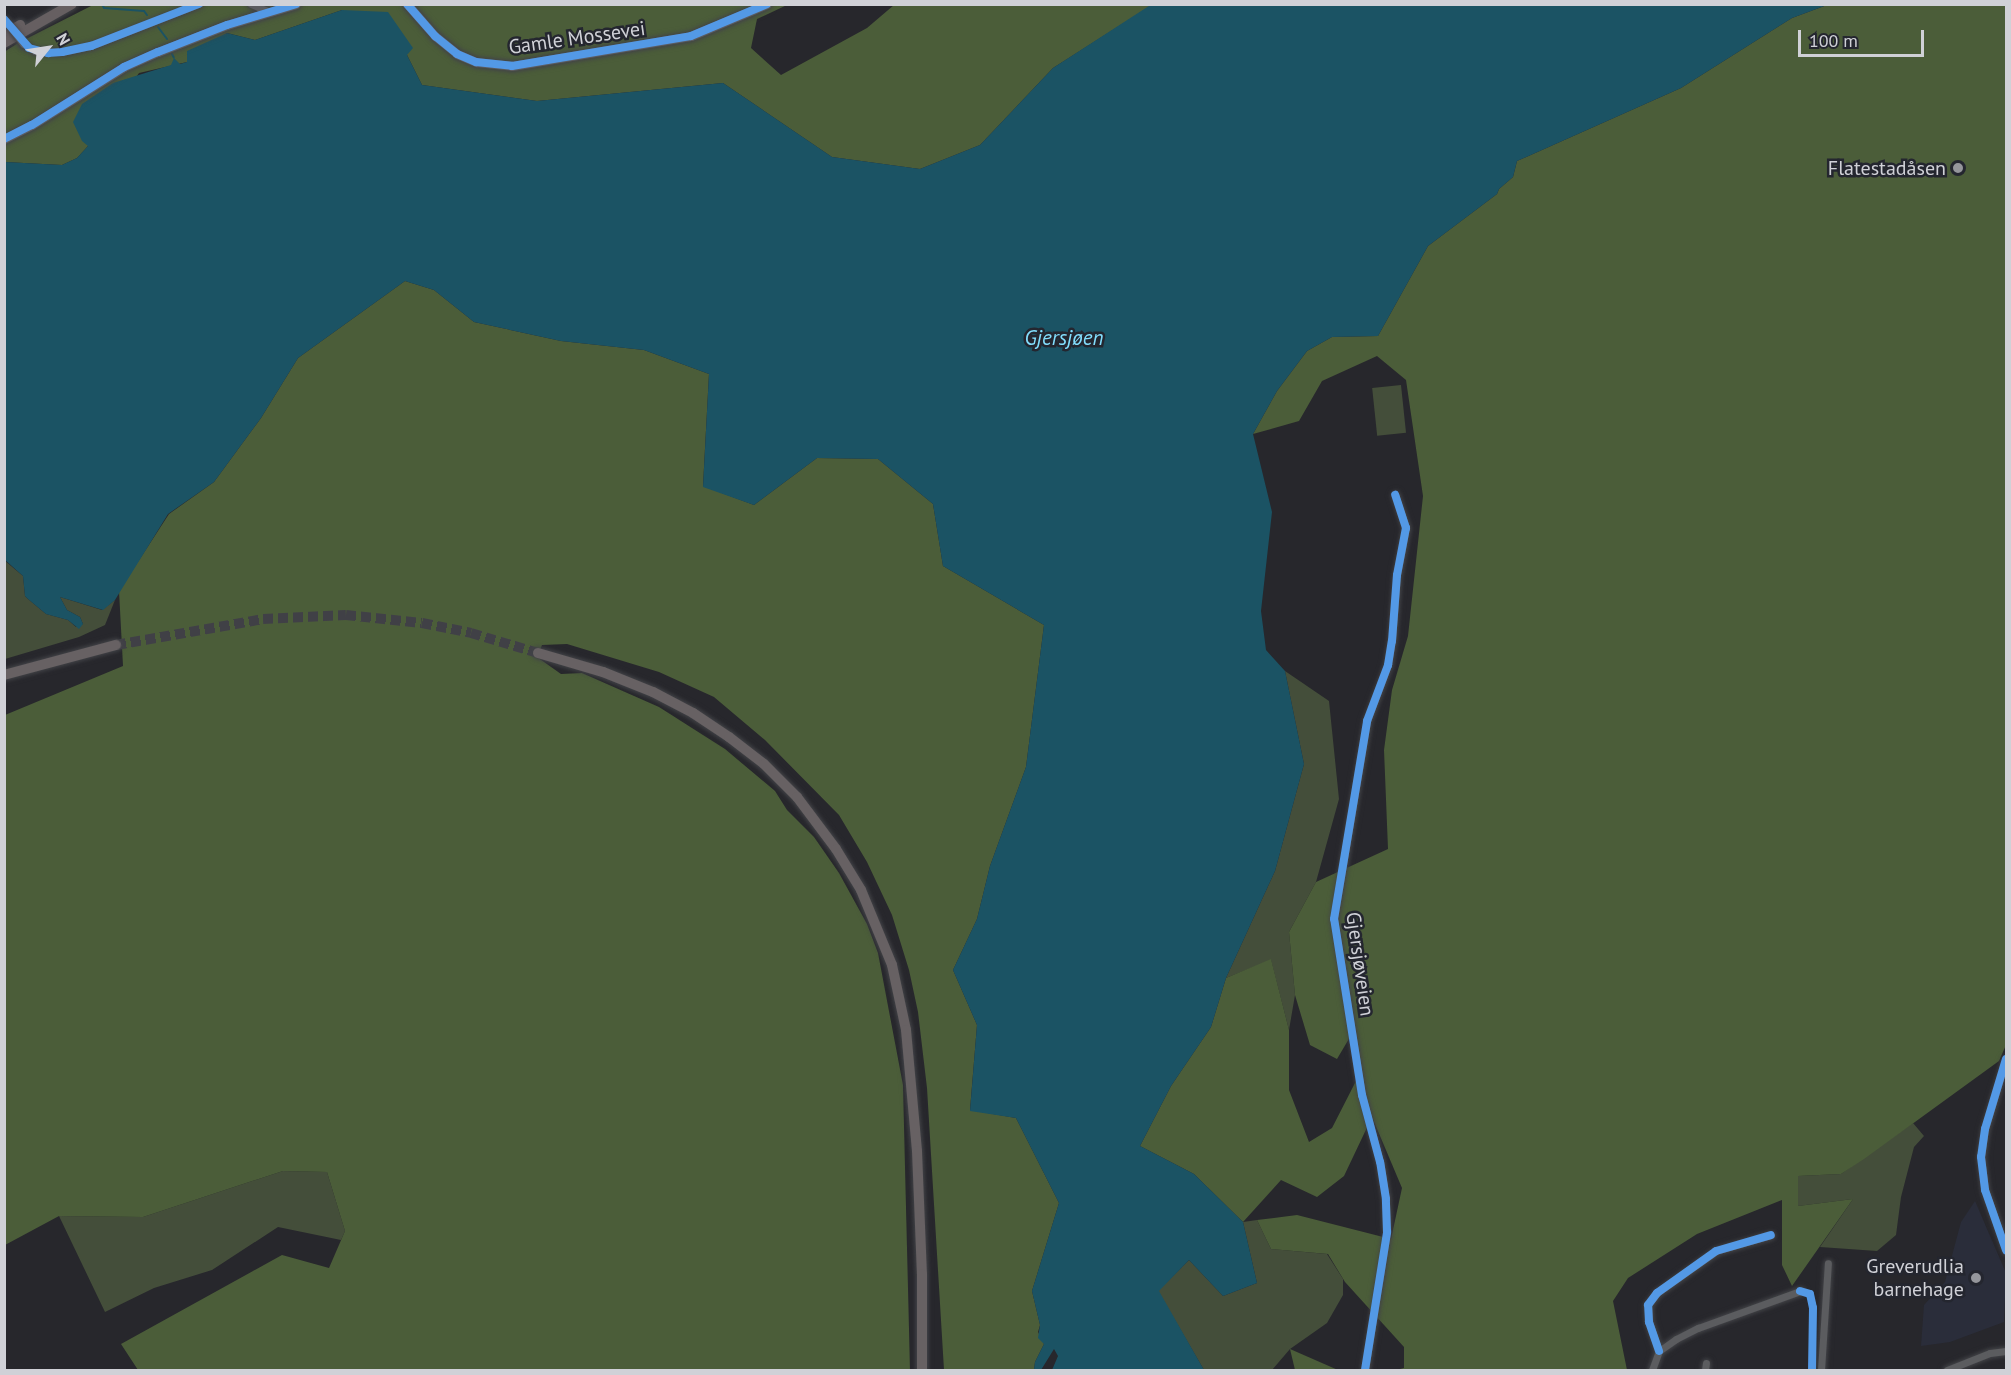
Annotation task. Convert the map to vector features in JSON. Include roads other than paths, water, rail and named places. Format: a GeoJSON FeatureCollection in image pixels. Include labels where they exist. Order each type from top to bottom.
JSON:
{"type":"FeatureCollection","features":[{"type":"Feature","properties":{"kind":"highway"},"geometry":{"type":"LineString","coordinates":[[4,34],[56,4]]}},
{"type":"Feature","properties":{"kind":"highway"},"geometry":{"type":"LineString","coordinates":[[4,43],[72,4]]}},
{"type":"Feature","properties":{"kind":"main road"},"geometry":{"type":"LineString","coordinates":[[7,137],[124,67],[190,37],[296,4]]}},
{"type":"Feature","properties":{"kind":"main road","name":"Gamle Mossevei"},"geometry":{"type":"LineString","coordinates":[[407,4],[435,36],[457,54],[476,62],[512,66],[691,36],[767,4]]}},
{"type":"Feature","properties":{"kind":"main road"},"geometry":{"type":"LineString","coordinates":[[4,675],[116,645]]}},
{"type":"Feature","properties":{"kind":"main road"},"geometry":{"type":"LineString","coordinates":[[538,652],[603,672],[653,692],[693,712],[729,736],[764,764],[797,797],[836,849],[861,890],[892,965],[906,1030],[918,1162],[922,1371]]}},
{"type":"Feature","properties":{"kind":"street"},"geometry":{"type":"LineString","coordinates":[[5,19],[23,44],[35,51],[62,52],[91,46],[199,4]]}},
{"type":"Feature","properties":{"kind":"street"},"geometry":{"type":"LineString","coordinates":[[251,4],[270,12]]}},
{"type":"Feature","properties":{"kind":"street","name":"Gjersjøveien"},"geometry":{"type":"LineString","coordinates":[[1365,1371],[1387,1232],[1386,1199],[1380,1162],[1362,1095],[1334,919],[1366,721],[1388,665],[1392,641],[1397,575],[1406,528],[1395,495]]}},
{"type":"Feature","properties":{"kind":"street"},"geometry":{"type":"LineString","coordinates":[[2007,1059],[1988,1120],[1981,1157],[1985,1190],[1991,1212],[2007,1250]]}},
{"type":"Feature","properties":{"kind":"street"},"geometry":{"type":"LineString","coordinates":[[1652,1371],[1659,1351],[1649,1322],[1648,1305],[1656,1293],[1716,1251],[1771,1235]]}},
{"type":"Feature","properties":{"kind":"street"},"geometry":{"type":"LineString","coordinates":[[1821,1371],[1828,1263]]}},
{"type":"Feature","properties":{"kind":"street"},"geometry":{"type":"LineString","coordinates":[[1659,1351],[1698,1328],[1800,1291]]}},
{"type":"Feature","properties":{"kind":"street"},"geometry":{"type":"LineString","coordinates":[[1947,1371],[1990,1353],[2007,1351]]}},
{"type":"Feature","properties":{"kind":"water","name":"Gjersjøen"},"geometry":{"type":"Polygon","coordinates":[[[1152,4],[1827,5],[1792,18],[1681,88],[1517,161],[1513,177],[1499,189],[1497,194],[1428,246],[1378,336],[1332,337],[1307,351],[1277,391],[1253,434],[1272,512],[1261,611],[1266,650],[1285,671],[1304,764],[1275,871],[1226,978],[1211,1027],[1171,1086],[1140,1146],[1194,1174],[1243,1222],[1257,1283],[1223,1296],[1189,1260],[1159,1291],[1204,1370],[1052,1370],[1058,1356],[1054,1349],[1041,1370],[1034,1370],[1035,1362],[1044,1344],[1038,1338],[1040,1325],[1032,1291],[1059,1203],[1016,1118],[970,1111],[977,1025],[953,970],[977,919],[990,866],[1026,767],[1044,625],[943,566],[933,504],[878,459],[817,458],[754,505],[703,487],[709,374],[644,350],[561,341],[474,322],[434,290],[405,281],[298,358],[261,418],[214,482],[168,514],[115,600],[103,610],[60,597],[67,610],[80,617],[83,624],[79,629],[68,620],[46,614],[28,599],[25,596],[23,576],[5,560],[5,162],[62,165],[77,158],[88,146],[82,141],[73,122],[82,104],[113,83],[171,65],[174,58],[180,64],[187,62],[187,51],[227,33],[255,40],[342,10],[388,12],[413,48],[407,55],[422,85],[537,101],[723,83],[832,157],[920,169],[980,145],[1053,68],[1152,4]]]}},
{"type":"Feature","properties":{"kind":"waterway"},"geometry":{"type":"LineString","coordinates":[[102,4],[104,8],[144,11],[147,15]]}},
{"type":"Feature","properties":{"kind":"waterway"},"geometry":{"type":"LineString","coordinates":[[158,27],[167,39]]}},
{"type":"Feature","properties":{"kind":"waterway"},"geometry":{"type":"LineString","coordinates":[[172,54],[174,58]]}},
{"type":"Feature","properties":{"kind":"tunnel"},"geometry":{"type":"LineString","coordinates":[[116,645],[263,619],[346,615],[422,623],[471,633],[538,653]]}},
{"type":"Feature","properties":{"kind":"place","name":"Flatestadåsen"},"geometry":{"type":"Point","coordinates":[1958,168]}},
{"type":"Feature","properties":{"kind":"place","name":"Greverudlia barnehage"},"geometry":{"type":"Point","coordinates":[1976,1278]}}]}
